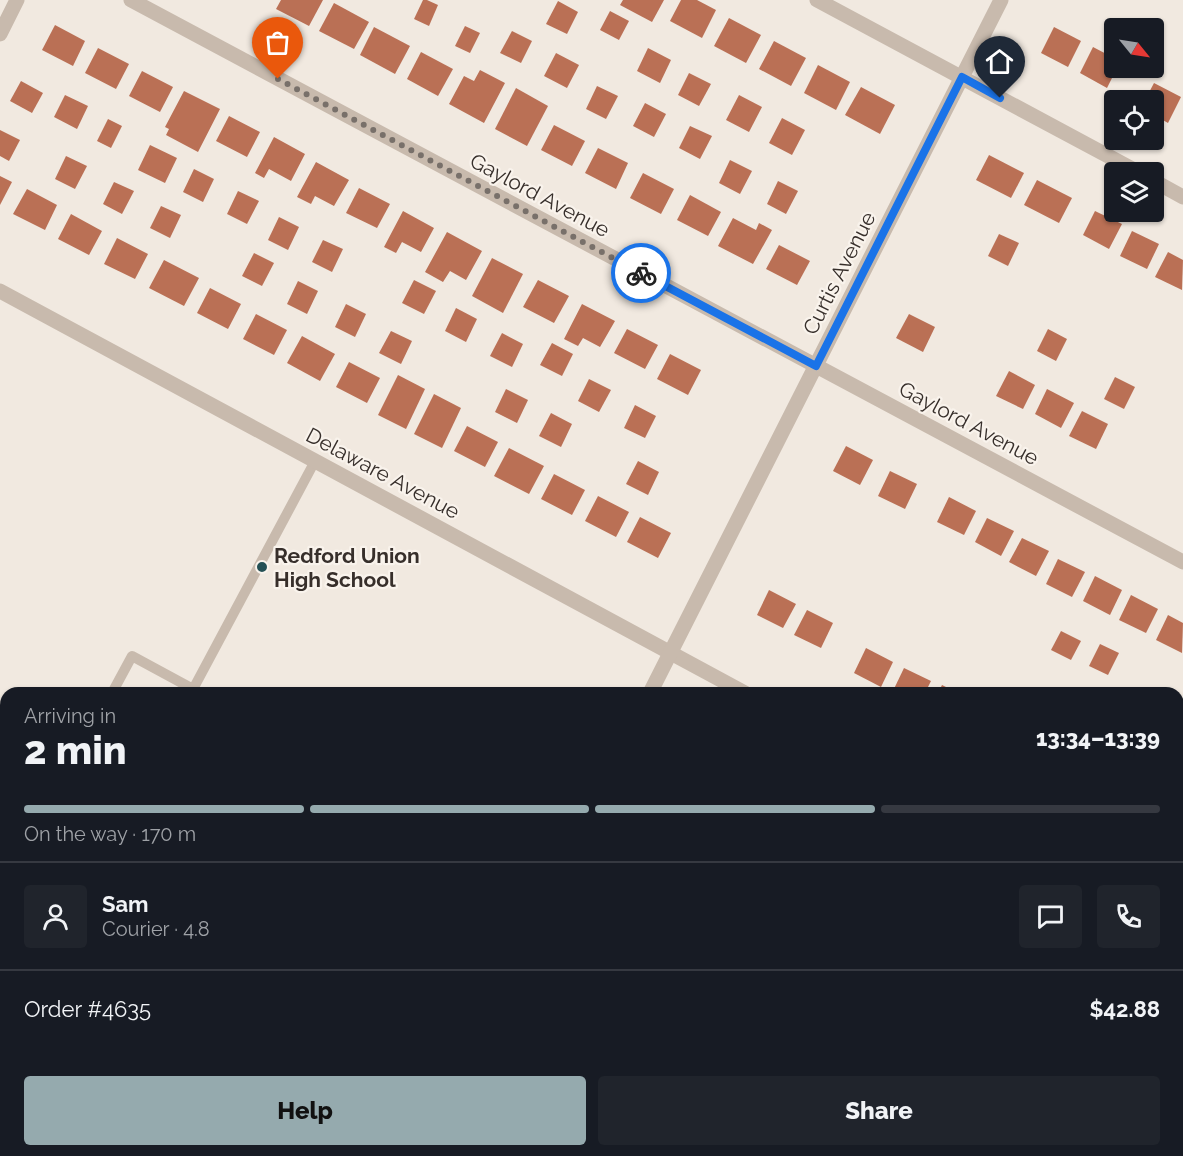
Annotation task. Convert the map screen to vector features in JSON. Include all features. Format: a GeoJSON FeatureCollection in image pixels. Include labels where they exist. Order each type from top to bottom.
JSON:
{"type":"FeatureCollection","features":[{"type":"Feature","properties":{"kind":"street"},"geometry":{"type":"LineString","coordinates":[[0,34],[17,0]]}},
{"type":"Feature","properties":{"kind":"street","name":"Gaylord Avenue"},"geometry":{"type":"LineString","coordinates":[[131,0],[1183,562]]}},
{"type":"Feature","properties":{"kind":"street"},"geometry":{"type":"LineString","coordinates":[[817,0],[1119,162]]}},
{"type":"Feature","properties":{"kind":"street","name":"Curtis Avenue"},"geometry":{"type":"LineString","coordinates":[[653,687],[1001,0]]}},
{"type":"Feature","properties":{"kind":"street"},"geometry":{"type":"LineString","coordinates":[[1164,187],[1183,197]]}},
{"type":"Feature","properties":{"kind":"street","name":"Delaware Avenue"},"geometry":{"type":"LineString","coordinates":[[0,291],[735,687]]}},
{"type":"Feature","properties":{"kind":"lane"},"geometry":{"type":"LineString","coordinates":[[194,687],[315,461]]}},
{"type":"Feature","properties":{"kind":"lane"},"geometry":{"type":"LineString","coordinates":[[115,687],[132,656],[185,687]]}},
{"type":"Feature","properties":{"kind":"building"},"geometry":{"type":"Polygon","coordinates":[[[281,0],[323,0],[309,26],[276,9],[281,0]]]}},
{"type":"Feature","properties":{"kind":"building"},"geometry":{"type":"Polygon","coordinates":[[[423,0],[438,5],[429,26],[414,19],[423,0]]]}},
{"type":"Feature","properties":{"kind":"building"},"geometry":{"type":"Polygon","coordinates":[[[623,0],[664,0],[652,22],[620,5],[623,0]]]}},
{"type":"Feature","properties":{"kind":"building"},"geometry":{"type":"Polygon","coordinates":[[[681,0],[697,0],[716,10],[702,38],[670,21],[681,0]]]}},
{"type":"Feature","properties":{"kind":"building"},"geometry":{"type":"Polygon","coordinates":[[[558,1],[578,12],[567,34],[546,24],[558,1]]]}},
{"type":"Feature","properties":{"kind":"building"},"geometry":{"type":"Polygon","coordinates":[[[334,3],[369,22],[354,49],[319,31],[334,3]]]}},
{"type":"Feature","properties":{"kind":"building"},"geometry":{"type":"Polygon","coordinates":[[[610,11],[629,21],[619,40],[600,30],[610,11]]]}},
{"type":"Feature","properties":{"kind":"building"},"geometry":{"type":"Polygon","coordinates":[[[729,18],[761,35],[746,63],[714,46],[729,18]]]}},
{"type":"Feature","properties":{"kind":"building"},"geometry":{"type":"Polygon","coordinates":[[[55,25],[85,41],[73,66],[42,50],[55,25]]]}},
{"type":"Feature","properties":{"kind":"building"},"geometry":{"type":"Polygon","coordinates":[[[465,26],[480,33],[470,53],[455,46],[465,26]]]}},
{"type":"Feature","properties":{"kind":"building"},"geometry":{"type":"Polygon","coordinates":[[[374,27],[410,46],[395,74],[360,55],[374,27]]]}},
{"type":"Feature","properties":{"kind":"building"},"geometry":{"type":"Polygon","coordinates":[[[1054,27],[1081,41],[1068,67],[1041,53],[1054,27]]]}},
{"type":"Feature","properties":{"kind":"building"},"geometry":{"type":"Polygon","coordinates":[[[512,31],[532,41],[521,63],[500,53],[512,31]]]}},
{"type":"Feature","properties":{"kind":"building"},"geometry":{"type":"Polygon","coordinates":[[[774,41],[806,58],[791,86],[759,69],[774,41]]]}},
{"type":"Feature","properties":{"kind":"building"},"geometry":{"type":"Polygon","coordinates":[[[1093,47],[1104,53],[1104,78],[1112,78],[1107,88],[1080,73],[1093,47]]]}},
{"type":"Feature","properties":{"kind":"building"},"geometry":{"type":"Polygon","coordinates":[[[98,48],[129,64],[116,89],[85,73],[98,48]]]}},
{"type":"Feature","properties":{"kind":"building"},"geometry":{"type":"Polygon","coordinates":[[[648,48],[671,60],[660,83],[637,71],[648,48]]]}},
{"type":"Feature","properties":{"kind":"building"},"geometry":{"type":"Polygon","coordinates":[[[421,52],[453,69],[438,96],[407,79],[421,52]]]}},
{"type":"Feature","properties":{"kind":"building"},"geometry":{"type":"Polygon","coordinates":[[[556,53],[579,65],[567,88],[544,76],[556,53]]]}},
{"type":"Feature","properties":{"kind":"building"},"geometry":{"type":"Polygon","coordinates":[[[818,65],[850,82],[836,110],[804,93],[818,65]]]}},
{"type":"Feature","properties":{"kind":"building"},"geometry":{"type":"Polygon","coordinates":[[[480,70],[505,83],[484,123],[449,104],[464,76],[474,81],[480,70]]]}},
{"type":"Feature","properties":{"kind":"building"},"geometry":{"type":"Polygon","coordinates":[[[142,71],[173,87],[160,112],[129,96],[142,71]]]}},
{"type":"Feature","properties":{"kind":"building"},"geometry":{"type":"Polygon","coordinates":[[[689,73],[711,84],[699,106],[678,95],[689,73]]]}},
{"type":"Feature","properties":{"kind":"building"},"geometry":{"type":"Polygon","coordinates":[[[21,81],[43,93],[32,113],[10,101],[21,81]]]}},
{"type":"Feature","properties":{"kind":"building"},"geometry":{"type":"Polygon","coordinates":[[[1154,83],[1181,97],[1168,123],[1164,121],[1164,90],[1150,90],[1154,83]]]}},
{"type":"Feature","properties":{"kind":"building"},"geometry":{"type":"Polygon","coordinates":[[[597,86],[618,96],[606,119],[586,109],[597,86]]]}},
{"type":"Feature","properties":{"kind":"building"},"geometry":{"type":"Polygon","coordinates":[[[861,87],[895,105],[880,134],[845,115],[861,87]]]}},
{"type":"Feature","properties":{"kind":"building"},"geometry":{"type":"Polygon","coordinates":[[[516,88],[548,106],[527,146],[495,129],[516,88]]]}},
{"type":"Feature","properties":{"kind":"building"},"geometry":{"type":"Polygon","coordinates":[[[184,91],[220,109],[198,152],[166,135],[169,129],[165,127],[184,91]]]}},
{"type":"Feature","properties":{"kind":"building"},"geometry":{"type":"Polygon","coordinates":[[[65,95],[88,106],[77,129],[54,117],[65,95]]]}},
{"type":"Feature","properties":{"kind":"building"},"geometry":{"type":"Polygon","coordinates":[[[739,95],[762,107],[749,132],[726,120],[739,95]]]}},
{"type":"Feature","properties":{"kind":"building"},"geometry":{"type":"Polygon","coordinates":[[[645,103],[666,114],[654,137],[633,126],[645,103]]]}},
{"type":"Feature","properties":{"kind":"building"},"geometry":{"type":"Polygon","coordinates":[[[229,116],[260,132],[247,157],[216,141],[229,116]]]}},
{"type":"Feature","properties":{"kind":"building"},"geometry":{"type":"Polygon","coordinates":[[[782,118],[805,130],[792,155],[769,143],[782,118]]]}},
{"type":"Feature","properties":{"kind":"building"},"geometry":{"type":"Polygon","coordinates":[[[108,119],[122,126],[111,148],[97,141],[108,119]]]}},
{"type":"Feature","properties":{"kind":"building"},"geometry":{"type":"Polygon","coordinates":[[[554,125],[585,141],[572,166],[541,150],[554,125]]]}},
{"type":"Feature","properties":{"kind":"building"},"geometry":{"type":"Polygon","coordinates":[[[690,126],[712,136],[700,159],[679,148],[690,126]]]}},
{"type":"Feature","properties":{"kind":"building"},"geometry":{"type":"Polygon","coordinates":[[[0,130],[20,140],[9,161],[0,156],[0,130]]]}},
{"type":"Feature","properties":{"kind":"building"},"geometry":{"type":"Polygon","coordinates":[[[274,137],[305,154],[291,181],[269,169],[264,178],[255,173],[274,137]]]}},
{"type":"Feature","properties":{"kind":"building"},"geometry":{"type":"Polygon","coordinates":[[[150,145],[177,158],[165,183],[138,170],[150,145]]]}},
{"type":"Feature","properties":{"kind":"building"},"geometry":{"type":"Polygon","coordinates":[[[598,148],[628,163],[616,189],[585,173],[598,148]]]}},
{"type":"Feature","properties":{"kind":"building"},"geometry":{"type":"Polygon","coordinates":[[[989,155],[1024,173],[1011,198],[976,180],[989,155]]]}},
{"type":"Feature","properties":{"kind":"building"},"geometry":{"type":"Polygon","coordinates":[[[66,156],[87,166],[75,189],[55,179],[66,156]]]}},
{"type":"Feature","properties":{"kind":"building"},"geometry":{"type":"Polygon","coordinates":[[[730,160],[752,171],[740,194],[719,183],[730,160]]]}},
{"type":"Feature","properties":{"kind":"building"},"geometry":{"type":"Polygon","coordinates":[[[316,162],[349,180],[334,206],[315,196],[311,204],[297,197],[316,162]]]}},
{"type":"Feature","properties":{"kind":"building"},"geometry":{"type":"Polygon","coordinates":[[[194,169],[214,179],[203,202],[183,192],[194,169]]]}},
{"type":"Feature","properties":{"kind":"building"},"geometry":{"type":"Polygon","coordinates":[[[643,173],[674,189],[661,214],[630,198],[643,173]]]}},
{"type":"Feature","properties":{"kind":"building"},"geometry":{"type":"Polygon","coordinates":[[[0,176],[12,182],[0,205],[0,176]]]}},
{"type":"Feature","properties":{"kind":"building"},"geometry":{"type":"Polygon","coordinates":[[[1037,180],[1072,198],[1059,223],[1024,205],[1037,180]]]}},
{"type":"Feature","properties":{"kind":"building"},"geometry":{"type":"Polygon","coordinates":[[[778,181],[798,191],[786,214],[767,204],[778,181]]]}},
{"type":"Feature","properties":{"kind":"building"},"geometry":{"type":"Polygon","coordinates":[[[114,182],[134,191],[122,214],[103,204],[114,182]]]}},
{"type":"Feature","properties":{"kind":"building"},"geometry":{"type":"Polygon","coordinates":[[[359,188],[390,204],[377,228],[346,213],[359,188]]]}},
{"type":"Feature","properties":{"kind":"building"},"geometry":{"type":"Polygon","coordinates":[[[27,189],[57,205],[45,230],[13,214],[27,189]]]}},
{"type":"Feature","properties":{"kind":"building"},"geometry":{"type":"Polygon","coordinates":[[[238,191],[259,201],[247,224],[227,214],[238,191]]]}},
{"type":"Feature","properties":{"kind":"building"},"geometry":{"type":"Polygon","coordinates":[[[690,195],[721,212],[708,236],[677,220],[690,195]]]}},
{"type":"Feature","properties":{"kind":"building"},"geometry":{"type":"Polygon","coordinates":[[[161,206],[181,215],[170,238],[150,228],[161,206]]]}},
{"type":"Feature","properties":{"kind":"building"},"geometry":{"type":"Polygon","coordinates":[[[403,211],[434,228],[421,252],[402,242],[396,253],[384,247],[403,211]]]}},
{"type":"Feature","properties":{"kind":"building"},"geometry":{"type":"Polygon","coordinates":[[[1095,211],[1104,215],[1104,222],[1122,224],[1109,249],[1083,235],[1095,211]]]}},
{"type":"Feature","properties":{"kind":"building"},"geometry":{"type":"Polygon","coordinates":[[[71,214],[102,231],[89,255],[58,239],[71,214]]]}},
{"type":"Feature","properties":{"kind":"building"},"geometry":{"type":"Polygon","coordinates":[[[279,217],[299,227],[288,250],[268,240],[279,217]]]}},
{"type":"Feature","properties":{"kind":"building"},"geometry":{"type":"Polygon","coordinates":[[[733,218],[756,230],[759,223],[772,230],[753,264],[718,246],[733,218]]]}},
{"type":"Feature","properties":{"kind":"building"},"geometry":{"type":"Polygon","coordinates":[[[1132,231],[1159,244],[1147,269],[1120,256],[1132,231]]]}},
{"type":"Feature","properties":{"kind":"building"},"geometry":{"type":"Polygon","coordinates":[[[447,232],[482,251],[466,280],[450,271],[443,282],[425,272],[447,232]]]}},
{"type":"Feature","properties":{"kind":"building"},"geometry":{"type":"Polygon","coordinates":[[[999,234],[1019,243],[1008,266],[988,256],[999,234]]]}},
{"type":"Feature","properties":{"kind":"building"},"geometry":{"type":"Polygon","coordinates":[[[117,238],[148,254],[135,279],[104,264],[117,238]]]}},
{"type":"Feature","properties":{"kind":"building"},"geometry":{"type":"Polygon","coordinates":[[[323,240],[343,249],[332,272],[312,262],[323,240]]]}},
{"type":"Feature","properties":{"kind":"building"},"geometry":{"type":"Polygon","coordinates":[[[779,245],[810,261],[797,285],[766,269],[779,245]]]}},
{"type":"Feature","properties":{"kind":"building"},"geometry":{"type":"Polygon","coordinates":[[[1168,252],[1183,260],[1182,290],[1155,277],[1168,252]]]}},
{"type":"Feature","properties":{"kind":"building"},"geometry":{"type":"Polygon","coordinates":[[[254,253],[274,263],[262,286],[242,276],[254,253]]]}},
{"type":"Feature","properties":{"kind":"building"},"geometry":{"type":"Polygon","coordinates":[[[492,258],[523,274],[503,313],[472,296],[492,258]]]}},
{"type":"Feature","properties":{"kind":"building"},"geometry":{"type":"Polygon","coordinates":[[[164,260],[199,278],[184,306],[149,288],[164,260]]]}},
{"type":"Feature","properties":{"kind":"building"},"geometry":{"type":"Polygon","coordinates":[[[414,280],[436,291],[424,314],[402,303],[414,280]]]}},
{"type":"Feature","properties":{"kind":"building"},"geometry":{"type":"Polygon","coordinates":[[[538,280],[569,296],[554,323],[523,307],[538,280]]]}},
{"type":"Feature","properties":{"kind":"building"},"geometry":{"type":"Polygon","coordinates":[[[298,281],[318,291],[307,314],[287,304],[298,281]]]}},
{"type":"Feature","properties":{"kind":"building"},"geometry":{"type":"Polygon","coordinates":[[[210,288],[241,304],[228,329],[197,313],[210,288]]]}},
{"type":"Feature","properties":{"kind":"building"},"geometry":{"type":"Polygon","coordinates":[[[346,304],[366,314],[355,337],[335,327],[346,304]]]}},
{"type":"Feature","properties":{"kind":"building"},"geometry":{"type":"Polygon","coordinates":[[[582,304],[615,321],[600,347],[583,338],[578,346],[564,339],[582,304]]]}},
{"type":"Feature","properties":{"kind":"building"},"geometry":{"type":"Polygon","coordinates":[[[456,308],[477,319],[466,342],[445,331],[456,308]]]}},
{"type":"Feature","properties":{"kind":"building"},"geometry":{"type":"Polygon","coordinates":[[[256,314],[287,330],[274,355],[243,339],[256,314]]]}},
{"type":"Feature","properties":{"kind":"building"},"geometry":{"type":"Polygon","coordinates":[[[909,314],[935,327],[923,352],[896,338],[909,314]]]}},
{"type":"Feature","properties":{"kind":"building"},"geometry":{"type":"Polygon","coordinates":[[[627,329],[658,345],[645,369],[614,353],[627,329]]]}},
{"type":"Feature","properties":{"kind":"building"},"geometry":{"type":"Polygon","coordinates":[[[1048,329],[1067,339],[1056,361],[1037,351],[1048,329]]]}},
{"type":"Feature","properties":{"kind":"building"},"geometry":{"type":"Polygon","coordinates":[[[391,331],[412,341],[401,364],[379,353],[391,331]]]}},
{"type":"Feature","properties":{"kind":"building"},"geometry":{"type":"Polygon","coordinates":[[[502,333],[523,344],[512,367],[490,356],[502,333]]]}},
{"type":"Feature","properties":{"kind":"building"},"geometry":{"type":"Polygon","coordinates":[[[302,336],[335,354],[320,381],[287,363],[302,336]]]}},
{"type":"Feature","properties":{"kind":"building"},"geometry":{"type":"Polygon","coordinates":[[[552,343],[573,354],[562,376],[540,365],[552,343]]]}},
{"type":"Feature","properties":{"kind":"building"},"geometry":{"type":"Polygon","coordinates":[[[670,354],[701,370],[688,395],[657,379],[670,354]]]}},
{"type":"Feature","properties":{"kind":"building"},"geometry":{"type":"Polygon","coordinates":[[[349,362],[380,378],[367,403],[336,387],[349,362]]]}},
{"type":"Feature","properties":{"kind":"building"},"geometry":{"type":"Polygon","coordinates":[[[1009,371],[1035,385],[1023,409],[996,396],[1009,371]]]}},
{"type":"Feature","properties":{"kind":"building"},"geometry":{"type":"Polygon","coordinates":[[[398,375],[425,389],[406,429],[378,415],[398,375]]]}},
{"type":"Feature","properties":{"kind":"building"},"geometry":{"type":"Polygon","coordinates":[[[1115,377],[1135,387],[1124,409],[1104,399],[1115,377]]]}},
{"type":"Feature","properties":{"kind":"building"},"geometry":{"type":"Polygon","coordinates":[[[589,379],[611,390],[599,412],[578,401],[589,379]]]}},
{"type":"Feature","properties":{"kind":"building"},"geometry":{"type":"Polygon","coordinates":[[[506,389],[528,400],[517,423],[495,412],[506,389]]]}},
{"type":"Feature","properties":{"kind":"building"},"geometry":{"type":"Polygon","coordinates":[[[1047,389],[1074,403],[1061,428],[1035,414],[1047,389]]]}},
{"type":"Feature","properties":{"kind":"building"},"geometry":{"type":"Polygon","coordinates":[[[434,394],[461,408],[442,448],[414,434],[434,394]]]}},
{"type":"Feature","properties":{"kind":"building"},"geometry":{"type":"Polygon","coordinates":[[[635,405],[656,416],[645,438],[624,428],[635,405]]]}},
{"type":"Feature","properties":{"kind":"building"},"geometry":{"type":"Polygon","coordinates":[[[1082,411],[1108,424],[1096,449],[1069,436],[1082,411]]]}},
{"type":"Feature","properties":{"kind":"building"},"geometry":{"type":"Polygon","coordinates":[[[551,413],[572,424],[561,447],[539,436],[551,413]]]}},
{"type":"Feature","properties":{"kind":"building"},"geometry":{"type":"Polygon","coordinates":[[[467,426],[498,442],[485,467],[454,451],[467,426]]]}},
{"type":"Feature","properties":{"kind":"building"},"geometry":{"type":"Polygon","coordinates":[[[846,446],[873,460],[860,485],[833,471],[846,446]]]}},
{"type":"Feature","properties":{"kind":"building"},"geometry":{"type":"Polygon","coordinates":[[[509,448],[544,466],[529,494],[494,476],[509,448]]]}},
{"type":"Feature","properties":{"kind":"building"},"geometry":{"type":"Polygon","coordinates":[[[638,461],[659,472],[648,495],[626,484],[638,461]]]}},
{"type":"Feature","properties":{"kind":"building"},"geometry":{"type":"Polygon","coordinates":[[[890,471],[917,484],[905,509],[878,496],[890,471]]]}},
{"type":"Feature","properties":{"kind":"building"},"geometry":{"type":"Polygon","coordinates":[[[554,474],[585,490],[572,515],[541,499],[554,474]]]}},
{"type":"Feature","properties":{"kind":"building"},"geometry":{"type":"Polygon","coordinates":[[[598,496],[629,512],[616,537],[585,521],[598,496]]]}},
{"type":"Feature","properties":{"kind":"building"},"geometry":{"type":"Polygon","coordinates":[[[949,497],[976,511],[964,535],[937,522],[949,497]]]}},
{"type":"Feature","properties":{"kind":"building"},"geometry":{"type":"Polygon","coordinates":[[[640,517],[671,533],[658,558],[627,542],[640,517]]]}},
{"type":"Feature","properties":{"kind":"building"},"geometry":{"type":"Polygon","coordinates":[[[987,518],[1014,531],[1001,556],[975,542],[987,518]]]}},
{"type":"Feature","properties":{"kind":"building"},"geometry":{"type":"Polygon","coordinates":[[[1022,538],[1049,551],[1036,576],[1009,562],[1022,538]]]}},
{"type":"Feature","properties":{"kind":"building"},"geometry":{"type":"Polygon","coordinates":[[[1058,559],[1085,572],[1072,597],[1046,584],[1058,559]]]}},
{"type":"Feature","properties":{"kind":"building"},"geometry":{"type":"Polygon","coordinates":[[[1095,576],[1122,590],[1110,615],[1083,601],[1095,576]]]}},
{"type":"Feature","properties":{"kind":"building"},"geometry":{"type":"Polygon","coordinates":[[[769,590],[796,604],[783,628],[757,615],[769,590]]]}},
{"type":"Feature","properties":{"kind":"building"},"geometry":{"type":"Polygon","coordinates":[[[1131,595],[1158,609],[1146,633],[1119,620],[1131,595]]]}},
{"type":"Feature","properties":{"kind":"building"},"geometry":{"type":"Polygon","coordinates":[[[807,610],[833,623],[821,648],[794,635],[807,610]]]}},
{"type":"Feature","properties":{"kind":"building"},"geometry":{"type":"Polygon","coordinates":[[[1168,615],[1183,623],[1182,653],[1156,640],[1168,615]]]}},
{"type":"Feature","properties":{"kind":"building"},"geometry":{"type":"Polygon","coordinates":[[[1061,631],[1081,641],[1071,660],[1051,650],[1061,631]]]}},
{"type":"Feature","properties":{"kind":"building"},"geometry":{"type":"Polygon","coordinates":[[[1100,644],[1119,653],[1108,675],[1089,666],[1100,644]]]}},
{"type":"Feature","properties":{"kind":"building"},"geometry":{"type":"Polygon","coordinates":[[[866,648],[893,662],[881,687],[854,673],[866,648]]]}},
{"type":"Feature","properties":{"kind":"building"},"geometry":{"type":"Polygon","coordinates":[[[904,668],[931,681],[928,687],[895,687],[904,668]]]}},
{"type":"Feature","properties":{"kind":"way so far"},"geometry":{"type":"LineString","coordinates":[[278,79],[641,273]]}},
{"type":"Feature","properties":{"kind":"place","name":"Redford Union High School"},"geometry":{"type":"Point","coordinates":[262,567]}},
{"type":"Feature","properties":{"kind":"route"},"geometry":{"type":"LineString","coordinates":[[641,273],[816,366],[962,77],[1000,98]]}}]}
